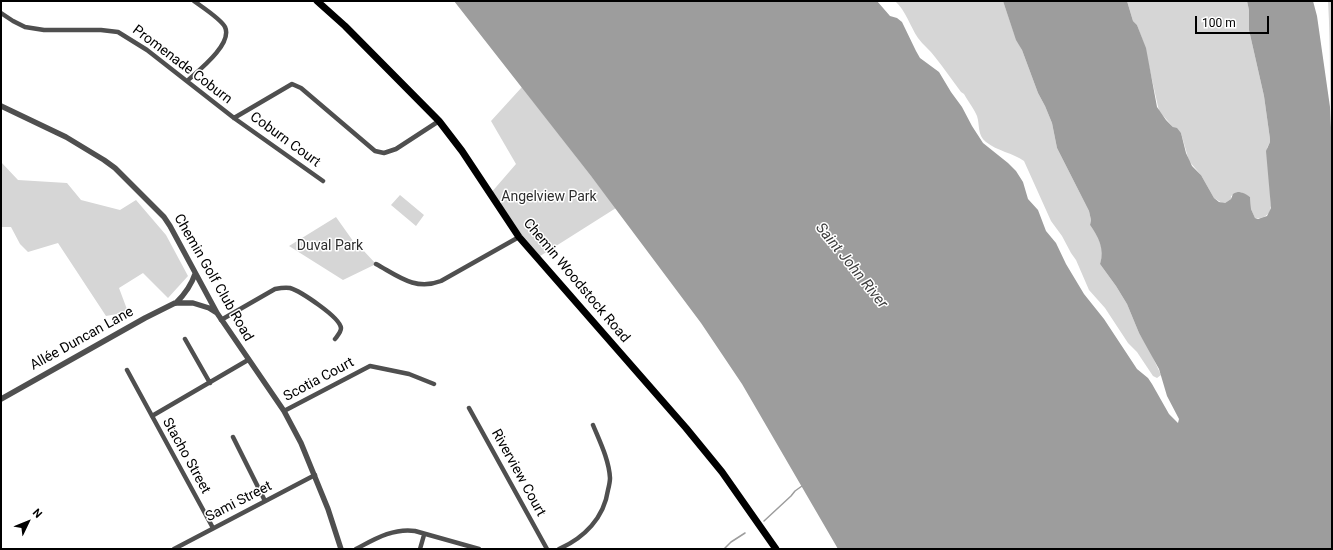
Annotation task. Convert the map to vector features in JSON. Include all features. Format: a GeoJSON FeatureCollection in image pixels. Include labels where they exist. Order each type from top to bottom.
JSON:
{"type":"FeatureCollection","features":[{"type":"Feature","properties":{"kind":"main road","name":"Chemin Woodstock Road"},"geometry":{"type":"LineString","coordinates":[[317,1],[345,26],[439,121],[462,151],[519,237],[722,472],[776,549]]}},
{"type":"Feature","properties":{"kind":"street"},"geometry":{"type":"LineString","coordinates":[[187,81],[223,46],[227,36],[225,27],[194,1]]}},
{"type":"Feature","properties":{"kind":"street","name":"Promenade Coburn"},"geometry":{"type":"LineString","coordinates":[[1,13],[25,27],[44,30],[101,30],[118,32],[147,50],[234,118]]}},
{"type":"Feature","properties":{"kind":"street"},"geometry":{"type":"LineString","coordinates":[[234,118],[292,84],[301,88],[375,151],[384,153],[396,149],[439,121]]}},
{"type":"Feature","properties":{"kind":"street","name":"Chemin Golf Club Road"},"geometry":{"type":"LineString","coordinates":[[1,106],[66,137],[104,160],[115,168],[164,217],[221,320],[284,411],[301,443],[315,475],[341,549]]}},
{"type":"Feature","properties":{"kind":"street","name":"Coburn Court"},"geometry":{"type":"LineString","coordinates":[[234,118],[323,181]]}},
{"type":"Feature","properties":{"kind":"street"},"geometry":{"type":"LineString","coordinates":[[376,264],[414,283],[427,285],[434,284],[519,237]]}},
{"type":"Feature","properties":{"kind":"street"},"geometry":{"type":"LineString","coordinates":[[175,303],[188,291],[195,274]]}},
{"type":"Feature","properties":{"kind":"street"},"geometry":{"type":"LineString","coordinates":[[221,320],[279,288],[289,288],[321,307],[335,318],[341,327],[340,332],[335,339]]}},
{"type":"Feature","properties":{"kind":"street"},"geometry":{"type":"LineString","coordinates":[[175,303],[185,302],[197,304],[209,308],[217,313]]}},
{"type":"Feature","properties":{"kind":"street","name":"Allée Duncan Lane"},"geometry":{"type":"LineString","coordinates":[[1,399],[175,303]]}},
{"type":"Feature","properties":{"kind":"street"},"geometry":{"type":"LineString","coordinates":[[185,339],[210,383]]}},
{"type":"Feature","properties":{"kind":"street"},"geometry":{"type":"LineString","coordinates":[[152,416],[248,360]]}},
{"type":"Feature","properties":{"kind":"street","name":"Scotia Court"},"geometry":{"type":"LineString","coordinates":[[284,411],[370,366],[409,374],[434,384]]}},
{"type":"Feature","properties":{"kind":"street","name":"Stacho Street"},"geometry":{"type":"LineString","coordinates":[[127,370],[213,528]]}},
{"type":"Feature","properties":{"kind":"street","name":"Riverview Court"},"geometry":{"type":"LineString","coordinates":[[469,408],[547,549]]}},
{"type":"Feature","properties":{"kind":"street"},"geometry":{"type":"LineString","coordinates":[[559,549],[576,540],[590,528],[599,516],[607,497],[610,479],[608,467],[594,425]]}},
{"type":"Feature","properties":{"kind":"street"},"geometry":{"type":"LineString","coordinates":[[233,437],[265,501]]}},
{"type":"Feature","properties":{"kind":"street","name":"Sami Street"},"geometry":{"type":"LineString","coordinates":[[174,549],[315,475]]}},
{"type":"Feature","properties":{"kind":"street"},"geometry":{"type":"LineString","coordinates":[[356,549],[386,533],[405,530],[479,549]]}},
{"type":"Feature","properties":{"kind":"street"},"geometry":{"type":"LineString","coordinates":[[420,549],[424,535]]}},
{"type":"Feature","properties":{"kind":"green space"},"geometry":{"type":"Polygon","coordinates":[[[895,1],[1003,1],[1038,93],[1052,123],[1057,148],[1089,211],[1091,220],[1090,225],[1100,243],[1102,253],[1100,264],[1127,304],[1139,333],[1149,349],[1161,375],[1157,378],[1153,376],[1137,352],[1128,343],[1105,308],[1089,290],[1076,260],[1051,221],[1024,161],[995,148],[983,139],[980,133],[977,116],[973,108],[942,65],[918,38],[905,14],[895,1]]]}},
{"type":"Feature","properties":{"kind":"green space"},"geometry":{"type":"Polygon","coordinates":[[[1127,1],[1247,1],[1249,10],[1249,30],[1264,96],[1270,139],[1267,148],[1271,206],[1266,216],[1255,218],[1251,209],[1250,197],[1241,192],[1231,196],[1231,199],[1225,203],[1222,203],[1214,198],[1201,175],[1189,161],[1181,133],[1173,127],[1159,111],[1144,44],[1137,25],[1133,21],[1127,1]]]}},
{"type":"Feature","properties":{"kind":"green space"},"geometry":{"type":"Polygon","coordinates":[[[1328,1],[1332,1],[1332,148],[1329,38],[1328,1]]]}},
{"type":"Feature","properties":{"kind":"green space","name":"Angelview Park"},"geometry":{"type":"Polygon","coordinates":[[[522,87],[616,208],[537,258],[490,194],[516,164],[491,121],[522,87]]]}},
{"type":"Feature","properties":{"kind":"green space"},"geometry":{"type":"Polygon","coordinates":[[[1,162],[18,180],[67,183],[81,200],[120,210],[136,200],[166,235],[188,276],[168,298],[143,273],[119,288],[128,312],[106,316],[58,243],[28,252],[20,244],[11,227],[1,227],[1,162]]]}},
{"type":"Feature","properties":{"kind":"green space"},"geometry":{"type":"Polygon","coordinates":[[[400,195],[424,215],[416,226],[391,205],[400,195]]]}},
{"type":"Feature","properties":{"kind":"green space","name":"Duval Park"},"geometry":{"type":"Polygon","coordinates":[[[336,217],[358,248],[362,249],[376,264],[343,280],[289,246],[336,217]]]}},
{"type":"Feature","properties":{"kind":"water","name":"Saint John River"},"geometry":{"type":"Polygon","coordinates":[[[454,1],[877,1],[890,16],[897,18],[902,22],[920,58],[939,72],[983,143],[1016,171],[1023,182],[1028,199],[1038,210],[1046,231],[1056,243],[1066,264],[1084,294],[1104,319],[1137,369],[1148,378],[1169,414],[1178,423],[1179,419],[1167,396],[1159,369],[1139,333],[1127,304],[1100,264],[1102,253],[1100,243],[1090,225],[1091,220],[1089,211],[1057,148],[1052,123],[1038,93],[1022,50],[1016,40],[1003,1],[1127,1],[1133,21],[1137,25],[1146,48],[1157,107],[1166,120],[1181,133],[1186,153],[1192,166],[1201,175],[1214,198],[1219,202],[1225,203],[1231,199],[1233,194],[1238,192],[1244,193],[1250,197],[1251,209],[1255,218],[1258,219],[1267,216],[1271,208],[1266,151],[1270,139],[1264,96],[1249,30],[1249,10],[1247,1],[1313,1],[1317,16],[1330,107],[1332,148],[1332,549],[838,549],[742,384],[701,323],[591,176],[454,1]]]}},
{"type":"Feature","properties":{"kind":"waterway"},"geometry":{"type":"LineString","coordinates":[[764,521],[802,486]]}},
{"type":"Feature","properties":{"kind":"waterway"},"geometry":{"type":"LineString","coordinates":[[724,549],[731,542],[745,533]]}}]}
